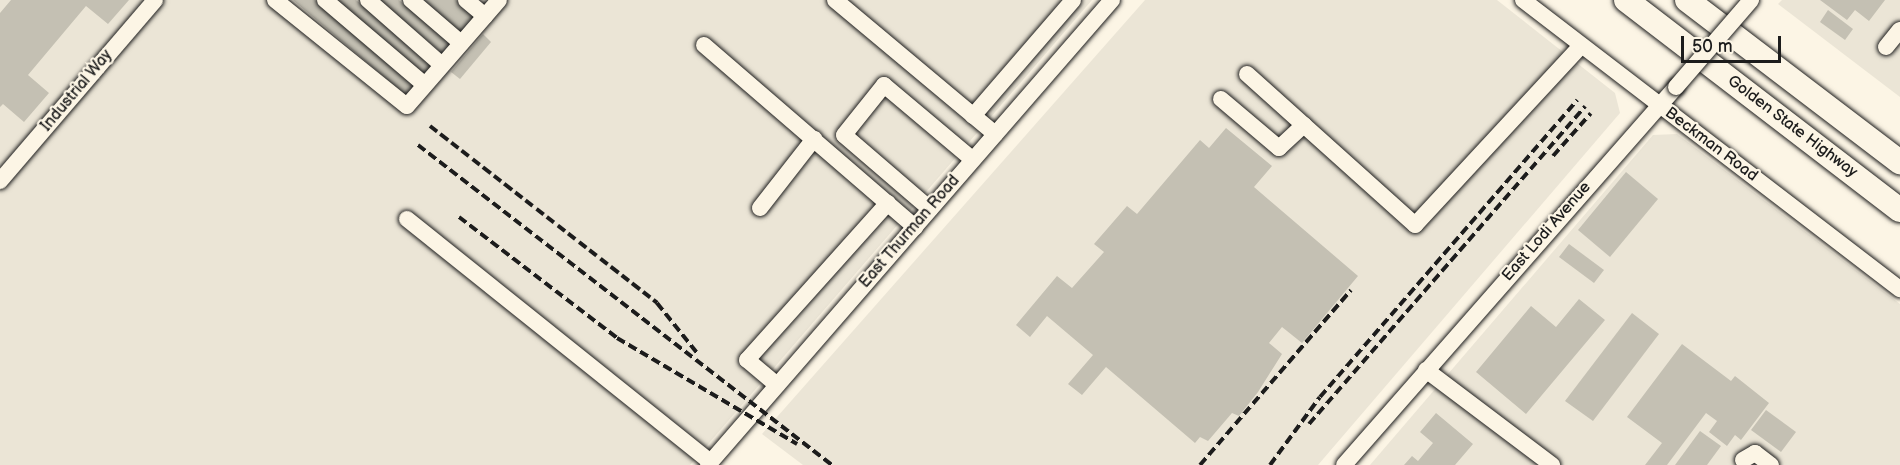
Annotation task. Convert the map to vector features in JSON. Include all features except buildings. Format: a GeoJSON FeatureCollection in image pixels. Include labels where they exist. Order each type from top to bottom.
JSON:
{"type":"FeatureCollection","features":[{"type":"Feature","properties":{"kind":"highway","name":"Golden State Highway"},"geometry":{"type":"LineString","coordinates":[[1626,0],[1900,210]]}},
{"type":"Feature","properties":{"kind":"highway"},"geometry":{"type":"LineString","coordinates":[[1687,0],[1900,162]]}},
{"type":"Feature","properties":{"kind":"street","name":"Industrial Way"},"geometry":{"type":"LineString","coordinates":[[0,182],[154,0]]}},
{"type":"Feature","properties":{"kind":"street"},"geometry":{"type":"LineString","coordinates":[[275,0],[406,106],[499,0]]}},
{"type":"Feature","properties":{"kind":"street"},"geometry":{"type":"LineString","coordinates":[[325,0],[425,85]]}},
{"type":"Feature","properties":{"kind":"street"},"geometry":{"type":"LineString","coordinates":[[368,0],[442,65]]}},
{"type":"Feature","properties":{"kind":"street"},"geometry":{"type":"LineString","coordinates":[[411,0],[461,43]]}},
{"type":"Feature","properties":{"kind":"street"},"geometry":{"type":"LineString","coordinates":[[466,0],[485,16]]}},
{"type":"Feature","properties":{"kind":"street"},"geometry":{"type":"LineString","coordinates":[[835,0],[995,134]]}},
{"type":"Feature","properties":{"kind":"street"},"geometry":{"type":"LineString","coordinates":[[973,116],[1073,0]]}},
{"type":"Feature","properties":{"kind":"street","name":"East Thurman Road"},"geometry":{"type":"LineString","coordinates":[[709,464],[1112,0]]}},
{"type":"Feature","properties":{"kind":"street","name":"Beckman Road"},"geometry":{"type":"LineString","coordinates":[[1522,0],[1580,47],[1900,289]]}},
{"type":"Feature","properties":{"kind":"street","name":"East Lodi Avenue"},"geometry":{"type":"LineString","coordinates":[[1344,465],[1751,0]]}},
{"type":"Feature","properties":{"kind":"street"},"geometry":{"type":"LineString","coordinates":[[1886,47],[1900,30]]}},
{"type":"Feature","properties":{"kind":"street"},"geometry":{"type":"LineString","coordinates":[[704,45],[915,227]]}},
{"type":"Feature","properties":{"kind":"street"},"geometry":{"type":"LineString","coordinates":[[1247,74],[1415,225],[1580,47]]}},
{"type":"Feature","properties":{"kind":"street"},"geometry":{"type":"LineString","coordinates":[[930,209],[844,135],[884,85],[973,160]]}},
{"type":"Feature","properties":{"kind":"street"},"geometry":{"type":"LineString","coordinates":[[1221,99],[1279,148],[1304,125]]}},
{"type":"Feature","properties":{"kind":"street"},"geometry":{"type":"LineString","coordinates":[[760,208],[814,139]]}},
{"type":"Feature","properties":{"kind":"street"},"geometry":{"type":"LineString","coordinates":[[777,385],[747,360],[888,203]]}},
{"type":"Feature","properties":{"kind":"street"},"geometry":{"type":"LineString","coordinates":[[407,219],[709,464]]}},
{"type":"Feature","properties":{"kind":"street"},"geometry":{"type":"LineString","coordinates":[[1426,370],[1552,465]]}},
{"type":"Feature","properties":{"kind":"street"},"geometry":{"type":"LineString","coordinates":[[1743,460],[1755,453],[1771,465]]}},
{"type":"Feature","properties":{"kind":"shaded area"},"geometry":{"type":"Polygon","coordinates":[[[0,0],[1092,0],[690,465],[0,465],[0,0]]]}},
{"type":"Feature","properties":{"kind":"shaded area"},"geometry":{"type":"Polygon","coordinates":[[[1145,0],[1497,0],[1615,93],[1620,113],[1318,465],[803,465],[762,434],[1145,0]]]}},
{"type":"Feature","properties":{"kind":"shaded area"},"geometry":{"type":"Polygon","coordinates":[[[1782,0],[1900,0],[1900,97],[1778,4],[1782,0]]]}},
{"type":"Feature","properties":{"kind":"shaded area"},"geometry":{"type":"Polygon","coordinates":[[[1677,134],[1900,304],[1900,465],[1370,465],[1653,135],[1677,134]]]}},
{"type":"Feature","properties":{"kind":"railway"},"geometry":{"type":"LineString","coordinates":[[1270,465],[1320,397],[1577,100]]}},
{"type":"Feature","properties":{"kind":"railway"},"geometry":{"type":"LineString","coordinates":[[1309,424],[1585,106]]}},
{"type":"Feature","properties":{"kind":"railway"},"geometry":{"type":"LineString","coordinates":[[1553,156],[1591,113]]}},
{"type":"Feature","properties":{"kind":"railway"},"geometry":{"type":"LineString","coordinates":[[430,126],[657,303],[698,354]]}},
{"type":"Feature","properties":{"kind":"railway"},"geometry":{"type":"LineString","coordinates":[[418,145],[832,465]]}},
{"type":"Feature","properties":{"kind":"railway"},"geometry":{"type":"LineString","coordinates":[[459,217],[617,338],[797,444]]}},
{"type":"Feature","properties":{"kind":"railway"},"geometry":{"type":"LineString","coordinates":[[1200,465],[1351,290]]}}]}
